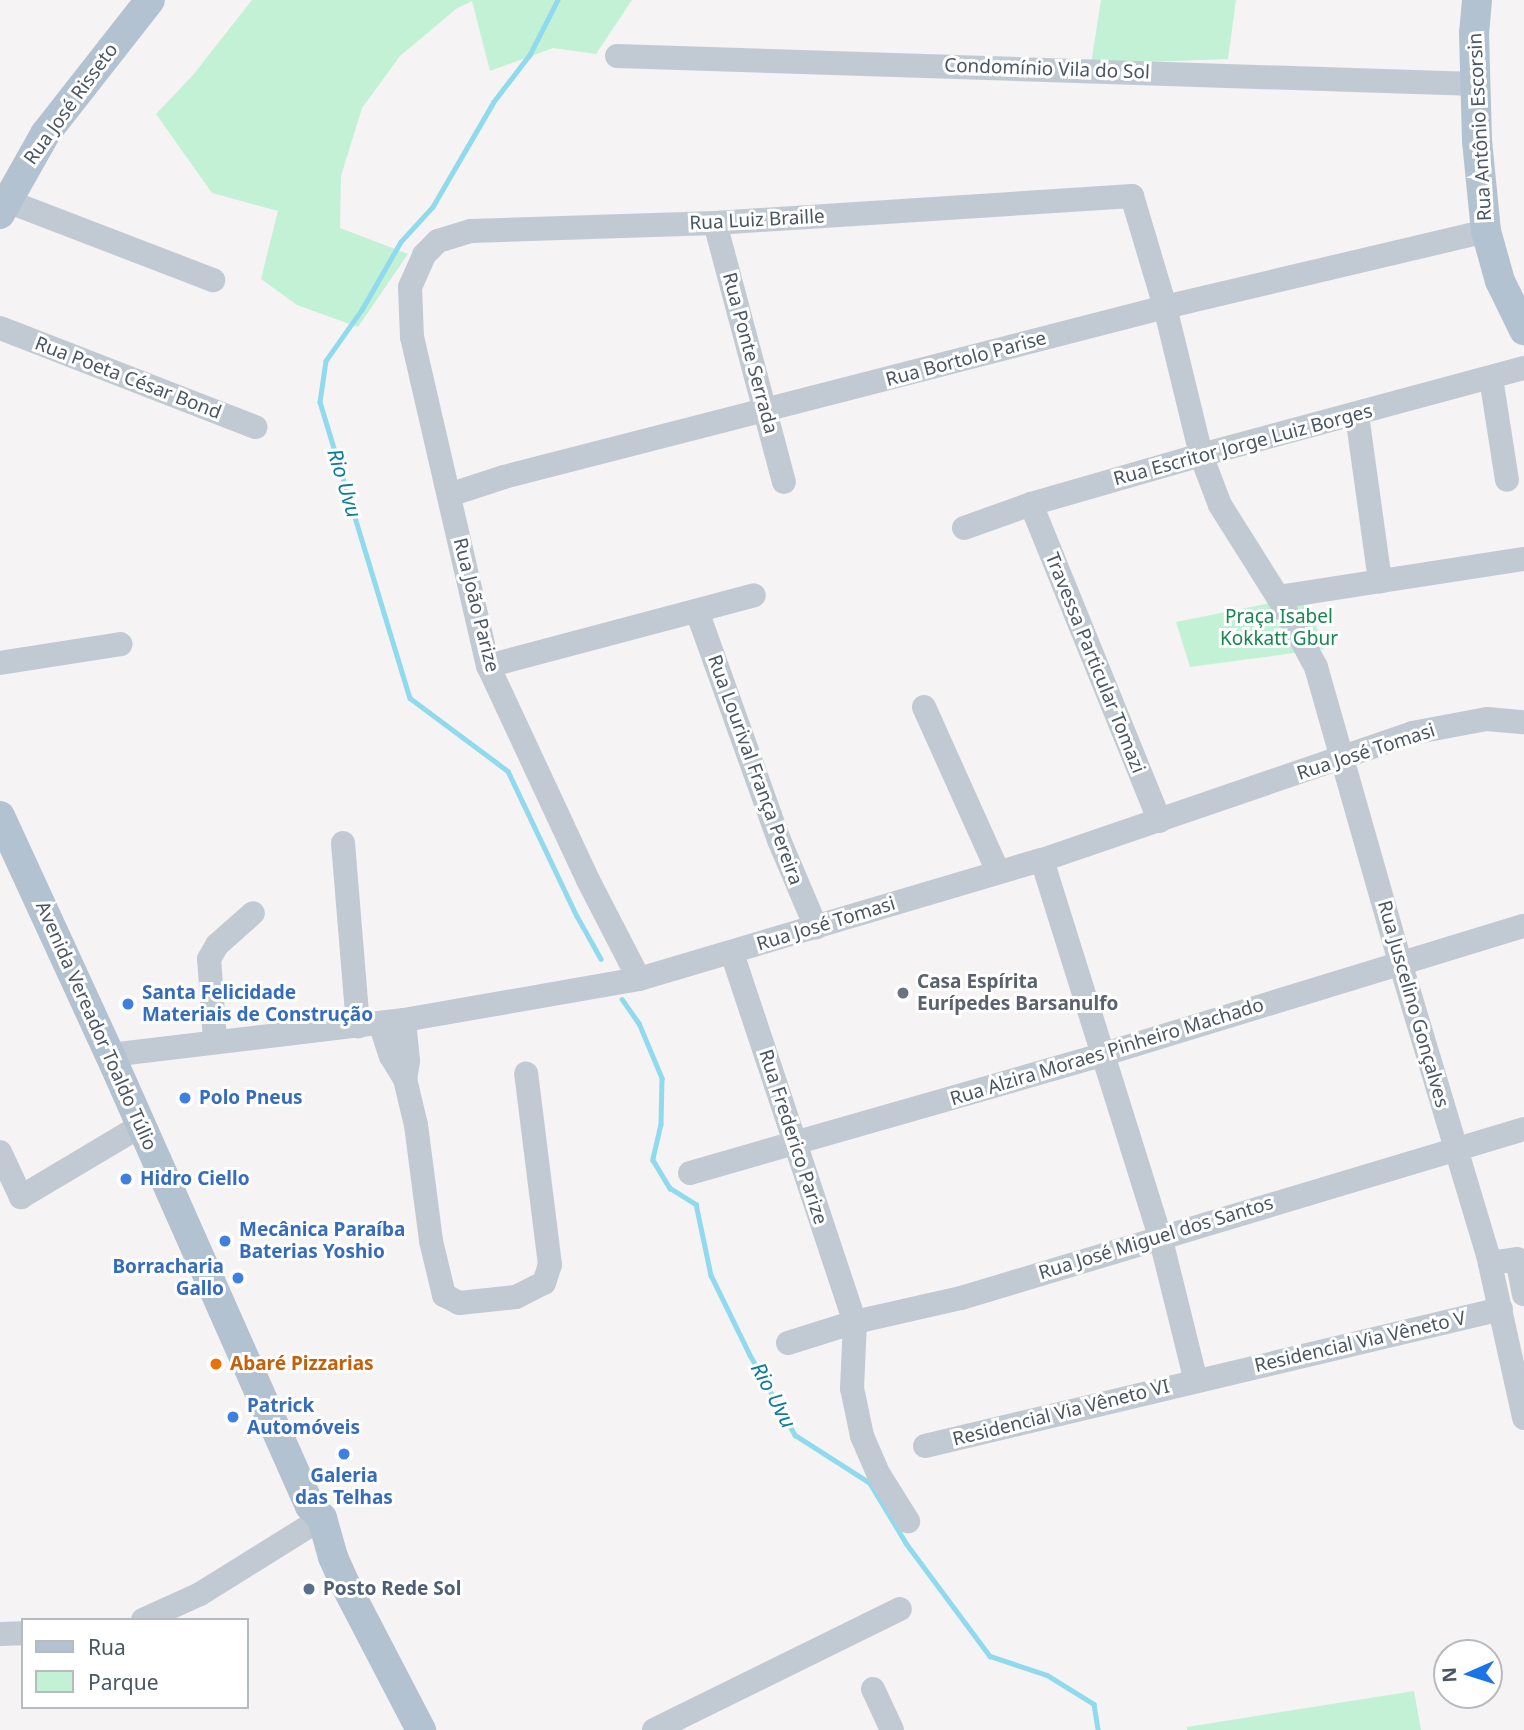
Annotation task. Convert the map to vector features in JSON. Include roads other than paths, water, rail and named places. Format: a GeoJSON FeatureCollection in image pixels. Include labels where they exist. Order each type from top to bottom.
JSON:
{"type":"FeatureCollection","features":[{"type":"Feature","properties":{"kind":"main road","name":"Rua José Risseto"},"geometry":{"type":"LineString","coordinates":[[4,207],[45,134],[150,0]]}},
{"type":"Feature","properties":{"kind":"main road","name":"Rua Antônio Escorsin"},"geometry":{"type":"LineString","coordinates":[[1477,0],[1477,141],[1486,231],[1500,281],[1524,330]]}},
{"type":"Feature","properties":{"kind":"main road","name":"Avenida Vereador Toaldo Túlio"},"geometry":{"type":"LineString","coordinates":[[0,816],[110,1055],[310,1506],[323,1518],[333,1557],[349,1594],[421,1730]]}},
{"type":"Feature","properties":{"kind":"street","name":"Condomínio Vila do Sol"},"geometry":{"type":"LineString","coordinates":[[617,56],[1476,84]]}},
{"type":"Feature","properties":{"kind":"street","name":"Rua Luiz Braille"},"geometry":{"type":"LineString","coordinates":[[410,288],[425,255],[438,241],[471,231],[715,223],[1132,196]]}},
{"type":"Feature","properties":{"kind":"street","name":"Rua Juscelino Gonçalves"},"geometry":{"type":"LineString","coordinates":[[1132,196],[1165,307],[1201,455],[1220,505],[1278,597],[1316,667],[1490,1263],[1524,1418]]}},
{"type":"Feature","properties":{"kind":"street"},"geometry":{"type":"LineString","coordinates":[[4,207],[213,280]]}},
{"type":"Feature","properties":{"kind":"street","name":"Rua Ponte Serrada"},"geometry":{"type":"LineString","coordinates":[[715,223],[785,482]]}},
{"type":"Feature","properties":{"kind":"street","name":"Rua Bortolo Parise"},"geometry":{"type":"LineString","coordinates":[[449,495],[505,477],[1165,307],[1486,231]]}},
{"type":"Feature","properties":{"kind":"street","name":"Rua João Parize"},"geometry":{"type":"LineString","coordinates":[[410,288],[412,337],[488,666],[588,880],[639,979]]}},
{"type":"Feature","properties":{"kind":"street","name":"Rua Poeta César Bond"},"geometry":{"type":"LineString","coordinates":[[0,328],[255,427]]}},
{"type":"Feature","properties":{"kind":"street","name":"Rua Escritor Jorge Luiz Borges"},"geometry":{"type":"LineString","coordinates":[[964,528],[1031,504],[1201,455],[1524,368]]}},
{"type":"Feature","properties":{"kind":"street"},"geometry":{"type":"LineString","coordinates":[[1491,378],[1507,480]]}},
{"type":"Feature","properties":{"kind":"street"},"geometry":{"type":"LineString","coordinates":[[1357,415],[1380,580]]}},
{"type":"Feature","properties":{"kind":"street","name":"Travessa Particular Tomazi"},"geometry":{"type":"LineString","coordinates":[[1031,504],[1160,821]]}},
{"type":"Feature","properties":{"kind":"street"},"geometry":{"type":"LineString","coordinates":[[1278,597],[1524,559]]}},
{"type":"Feature","properties":{"kind":"street"},"geometry":{"type":"LineString","coordinates":[[488,666],[754,596]]}},
{"type":"Feature","properties":{"kind":"street","name":"Rua Lourival França Pereira"},"geometry":{"type":"LineString","coordinates":[[697,611],[779,841],[816,928]]}},
{"type":"Feature","properties":{"kind":"street"},"geometry":{"type":"LineString","coordinates":[[0,663],[121,644]]}},
{"type":"Feature","properties":{"kind":"street"},"geometry":{"type":"LineString","coordinates":[[924,707],[998,872]]}},
{"type":"Feature","properties":{"kind":"street","name":"Rua José Tomasi"},"geometry":{"type":"LineString","coordinates":[[110,1055],[215,1040],[381,1023],[639,979],[1042,860],[1412,733],[1488,719],[1524,722]]}},
{"type":"Feature","properties":{"kind":"street"},"geometry":{"type":"LineString","coordinates":[[343,843],[381,1023],[391,1056],[405,1079],[416,1125],[431,1241],[444,1295],[459,1303],[516,1297],[544,1283],[550,1265],[526,1073]]}},
{"type":"Feature","properties":{"kind":"street"},"geometry":{"type":"LineString","coordinates":[[1042,860],[1101,1055],[1208,1378]]}},
{"type":"Feature","properties":{"kind":"street"},"geometry":{"type":"LineString","coordinates":[[215,1040],[209,958],[217,945],[253,914]]}},
{"type":"Feature","properties":{"kind":"street","name":"Rua Alzira Moraes Pinheiro Machado"},"geometry":{"type":"LineString","coordinates":[[690,1173],[1101,1055],[1524,926]]}},
{"type":"Feature","properties":{"kind":"street","name":"Rua Frederico Parize"},"geometry":{"type":"LineString","coordinates":[[732,953],[855,1322]]}},
{"type":"Feature","properties":{"kind":"street"},"geometry":{"type":"LineString","coordinates":[[0,1152],[21,1196],[140,1126]]}},
{"type":"Feature","properties":{"kind":"street","name":"Rua José Miguel dos Santos"},"geometry":{"type":"LineString","coordinates":[[788,1343],[855,1322],[961,1298],[1160,1236],[1524,1129]]}},
{"type":"Feature","properties":{"kind":"street"},"geometry":{"type":"LineString","coordinates":[[1490,1263],[1517,1259],[1524,1294]]}},
{"type":"Feature","properties":{"kind":"street","name":"Residencial Via Vêneto V"},"geometry":{"type":"LineString","coordinates":[[1208,1378],[1501,1310]]}},
{"type":"Feature","properties":{"kind":"street"},"geometry":{"type":"LineString","coordinates":[[855,1322],[852,1388],[862,1436],[878,1473],[908,1521]]}},
{"type":"Feature","properties":{"kind":"street","name":"Residencial Via Vêneto VI"},"geometry":{"type":"LineString","coordinates":[[925,1446],[1208,1378]]}},
{"type":"Feature","properties":{"kind":"street"},"geometry":{"type":"LineString","coordinates":[[147,1618],[200,1594],[323,1518]]}},
{"type":"Feature","properties":{"kind":"street"},"geometry":{"type":"LineString","coordinates":[[654,1730],[900,1609]]}},
{"type":"Feature","properties":{"kind":"street"},"geometry":{"type":"LineString","coordinates":[[0,1634],[21,1633]]}},
{"type":"Feature","properties":{"kind":"street"},"geometry":{"type":"LineString","coordinates":[[873,1689],[892,1730]]}},
{"type":"Feature","properties":{"kind":"waterway","name":"Rio Uvu"},"geometry":{"type":"LineString","coordinates":[[558,0],[530,55],[494,102],[433,207],[401,242],[362,310],[326,361],[320,402],[410,698],[508,771],[577,916],[601,959]]}},
{"type":"Feature","properties":{"kind":"waterway","name":"Rio Uvu"},"geometry":{"type":"LineString","coordinates":[[622,999],[639,1023],[662,1078],[661,1124],[653,1160],[670,1188],[696,1204],[711,1275],[750,1355],[795,1435],[870,1483],[906,1543],[990,1656],[1047,1675],[1094,1704],[1098,1730]]}},
{"type":"Feature","properties":{"kind":"place","name":"Casa Espírita Eurípedes Barsanulfo"},"geometry":{"type":"Point","coordinates":[903,993]}},
{"type":"Feature","properties":{"kind":"place","name":"Santa Felicidade Materiais de Construção"},"geometry":{"type":"Point","coordinates":[128,1004]}},
{"type":"Feature","properties":{"kind":"place","name":"Polo Pneus"},"geometry":{"type":"Point","coordinates":[185,1098]}},
{"type":"Feature","properties":{"kind":"place","name":"Hidro Ciello"},"geometry":{"type":"Point","coordinates":[126,1179]}},
{"type":"Feature","properties":{"kind":"place","name":"Mecânica Paraíba Baterias Yoshio"},"geometry":{"type":"Point","coordinates":[225,1241]}},
{"type":"Feature","properties":{"kind":"place","name":"Borracharia Gallo"},"geometry":{"type":"Point","coordinates":[238,1278]}},
{"type":"Feature","properties":{"kind":"place","name":"Abaré Pizzarias"},"geometry":{"type":"Point","coordinates":[216,1364]}},
{"type":"Feature","properties":{"kind":"place","name":"Patrick Automóveis"},"geometry":{"type":"Point","coordinates":[233,1417]}},
{"type":"Feature","properties":{"kind":"place","name":"Galeria das Telhas"},"geometry":{"type":"Point","coordinates":[344,1454]}},
{"type":"Feature","properties":{"kind":"place","name":"Posto Rede Sol"},"geometry":{"type":"Point","coordinates":[309,1589]}},
{"type":"Feature","properties":{"kind":"park label","name":"Praça Isabel Kokkatt Gbur"},"geometry":{"type":"Point","coordinates":[1279,628]}}]}
